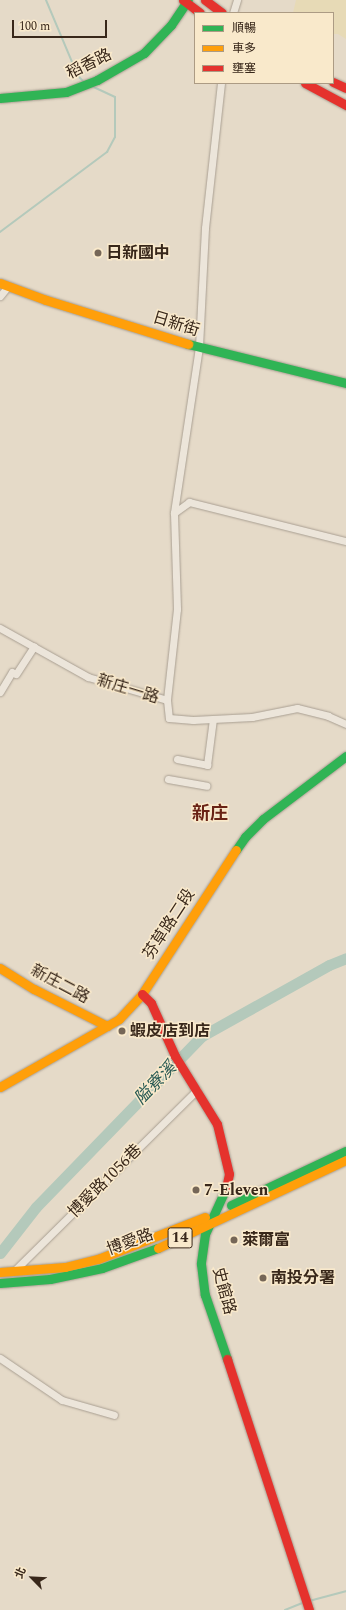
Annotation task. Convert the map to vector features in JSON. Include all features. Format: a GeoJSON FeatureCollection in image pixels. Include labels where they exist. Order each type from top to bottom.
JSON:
{"type":"FeatureCollection","features":[{"type":"Feature","properties":{"kind":"street"},"geometry":{"type":"LineString","coordinates":[[205,0],[221,12]]}},
{"type":"Feature","properties":{"kind":"street"},"geometry":{"type":"LineString","coordinates":[[233,12],[238,0]]}},
{"type":"Feature","properties":{"kind":"street"},"geometry":{"type":"LineString","coordinates":[[186,1],[199,12]]}},
{"type":"Feature","properties":{"kind":"street","name":"稻香路"},"geometry":{"type":"LineString","coordinates":[[0,98],[34,97],[79,89],[144,53],[170,25],[186,1]]}},
{"type":"Feature","properties":{"kind":"street"},"geometry":{"type":"LineString","coordinates":[[334,82],[346,88]]}},
{"type":"Feature","properties":{"kind":"street"},"geometry":{"type":"LineString","coordinates":[[167,700],[177,609],[174,513],[199,347],[206,228],[221,84]]}},
{"type":"Feature","properties":{"kind":"street"},"geometry":{"type":"LineString","coordinates":[[307,84],[346,105]]}},
{"type":"Feature","properties":{"kind":"street"},"geometry":{"type":"LineString","coordinates":[[0,296],[4,284]]}},
{"type":"Feature","properties":{"kind":"street","name":"日新街"},"geometry":{"type":"LineString","coordinates":[[4,284],[46,300],[199,347],[346,383]]}},
{"type":"Feature","properties":{"kind":"street"},"geometry":{"type":"LineString","coordinates":[[174,513],[188,502],[346,541]]}},
{"type":"Feature","properties":{"kind":"street","name":"新庄一路"},"geometry":{"type":"LineString","coordinates":[[0,628],[88,677],[167,700],[169,718],[194,720],[252,717],[297,708],[328,716],[346,724]]}},
{"type":"Feature","properties":{"kind":"street"},"geometry":{"type":"LineString","coordinates":[[0,692],[12,672],[16,674],[34,646]]}},
{"type":"Feature","properties":{"kind":"street"},"geometry":{"type":"LineString","coordinates":[[177,759],[207,764],[213,719]]}},
{"type":"Feature","properties":{"kind":"street","name":"芬草路二段"},"geometry":{"type":"LineString","coordinates":[[0,1087],[119,1019],[142,994],[245,837],[263,819],[346,756]]}},
{"type":"Feature","properties":{"kind":"street"},"geometry":{"type":"LineString","coordinates":[[168,779],[206,786]]}},
{"type":"Feature","properties":{"kind":"street","name":"新庄二路"},"geometry":{"type":"LineString","coordinates":[[0,968],[34,989],[106,1026]]}},
{"type":"Feature","properties":{"kind":"street","name":"史館路"},"geometry":{"type":"LineString","coordinates":[[142,994],[151,1003],[175,1056],[217,1124],[229,1174],[216,1212],[209,1224],[201,1264],[205,1295],[254,1436],[307,1603]]}},
{"type":"Feature","properties":{"kind":"street","name":"博愛路1056巷"},"geometry":{"type":"LineString","coordinates":[[13,1272],[195,1088]]}},
{"type":"Feature","properties":{"kind":"street","name":"博愛路"},"geometry":{"type":"LineString","coordinates":[[13,1272],[65,1267],[98,1259],[160,1237],[346,1151]]}},
{"type":"Feature","properties":{"kind":"street","name":"博愛路"},"geometry":{"type":"LineString","coordinates":[[1,1284],[50,1279],[102,1268],[144,1255],[346,1160]]}},
{"type":"Feature","properties":{"kind":"street","name":"14"},"geometry":{"type":"LineString","coordinates":[[0,1272],[13,1272]]}},
{"type":"Feature","properties":{"kind":"street"},"geometry":{"type":"LineString","coordinates":[[1,1284],[13,1272]]}},
{"type":"Feature","properties":{"kind":"street"},"geometry":{"type":"LineString","coordinates":[[0,1358],[62,1400],[114,1416]]}},
{"type":"Feature","properties":{"kind":"shaded area"},"geometry":{"type":"Polygon","coordinates":[[[296,0],[346,0],[346,39],[338,34],[334,34],[334,12],[293,12],[296,0]]]}},
{"type":"Feature","properties":{"kind":"waterway"},"geometry":{"type":"LineString","coordinates":[[46,0],[78,76],[85,83]]}},
{"type":"Feature","properties":{"kind":"waterway"},"geometry":{"type":"LineString","coordinates":[[0,232],[107,152],[115,137],[115,97],[91,86]]}},
{"type":"Feature","properties":{"kind":"waterway","name":"隘寮溪"},"geometry":{"type":"LineString","coordinates":[[0,1253],[36,1207],[202,1036],[329,965],[346,958]]}},
{"type":"Feature","properties":{"kind":"waterway"},"geometry":{"type":"LineString","coordinates":[[309,1601],[346,1591]]}},
{"type":"Feature","properties":{"kind":"waterway"},"geometry":{"type":"LineString","coordinates":[[285,1610],[302,1603]]}},
{"type":"Feature","properties":{"kind":"traffic: fast"},"geometry":{"type":"LineString","coordinates":[[0,98],[66,92],[97,80],[144,53],[171,25],[188,0]]}},
{"type":"Feature","properties":{"kind":"traffic: fast"},"geometry":{"type":"LineString","coordinates":[[188,344],[346,383]]}},
{"type":"Feature","properties":{"kind":"traffic: fast"},"geometry":{"type":"LineString","coordinates":[[236,850],[245,837],[263,819],[346,756]]}},
{"type":"Feature","properties":{"kind":"traffic: fast"},"geometry":{"type":"LineString","coordinates":[[231,1205],[346,1151]]}},
{"type":"Feature","properties":{"kind":"traffic: fast"},"geometry":{"type":"LineString","coordinates":[[226,1188],[205,1234],[201,1264],[205,1295],[227,1359]]}},
{"type":"Feature","properties":{"kind":"traffic: fast"},"geometry":{"type":"LineString","coordinates":[[0,1283],[50,1279],[102,1268],[158,1248]]}},
{"type":"Feature","properties":{"kind":"traffic: slow"},"geometry":{"type":"LineString","coordinates":[[0,283],[46,300],[188,344]]}},
{"type":"Feature","properties":{"kind":"traffic: slow"},"geometry":{"type":"LineString","coordinates":[[0,1087],[119,1019],[142,994],[236,850]]}},
{"type":"Feature","properties":{"kind":"traffic: slow"},"geometry":{"type":"LineString","coordinates":[[0,968],[34,989],[107,1026]]}},
{"type":"Feature","properties":{"kind":"traffic: slow"},"geometry":{"type":"LineString","coordinates":[[158,1248],[346,1160]]}},
{"type":"Feature","properties":{"kind":"traffic: slow"},"geometry":{"type":"LineString","coordinates":[[0,1272],[65,1267],[98,1259],[205,1217]]}},
{"type":"Feature","properties":{"kind":"traffic: jam"},"geometry":{"type":"LineString","coordinates":[[183,0],[199,12]]}},
{"type":"Feature","properties":{"kind":"traffic: jam"},"geometry":{"type":"LineString","coordinates":[[205,0],[221,12]]}},
{"type":"Feature","properties":{"kind":"traffic: jam"},"geometry":{"type":"LineString","coordinates":[[334,82],[346,88]]}},
{"type":"Feature","properties":{"kind":"traffic: jam"},"geometry":{"type":"LineString","coordinates":[[307,84],[346,105]]}},
{"type":"Feature","properties":{"kind":"traffic: jam"},"geometry":{"type":"LineString","coordinates":[[142,994],[151,1003],[175,1056],[217,1124],[229,1174],[226,1188]]}},
{"type":"Feature","properties":{"kind":"traffic: jam"},"geometry":{"type":"LineString","coordinates":[[227,1359],[309,1610]]}},
{"type":"Feature","properties":{"kind":"place","name":"日新國中"},"geometry":{"type":"Point","coordinates":[98,253]}},
{"type":"Feature","properties":{"kind":"place","name":"蝦皮店到店"},"geometry":{"type":"Point","coordinates":[122,1031]}},
{"type":"Feature","properties":{"kind":"place","name":"7-Eleven"},"geometry":{"type":"Point","coordinates":[196,1190]}},
{"type":"Feature","properties":{"kind":"place","name":"萊爾富"},"geometry":{"type":"Point","coordinates":[234,1240]}},
{"type":"Feature","properties":{"kind":"place","name":"南投分署"},"geometry":{"type":"Point","coordinates":[263,1278]}},
{"type":"Feature","properties":{"kind":"district","name":"新庄"},"geometry":{"type":"Point","coordinates":[210,814]}}]}
